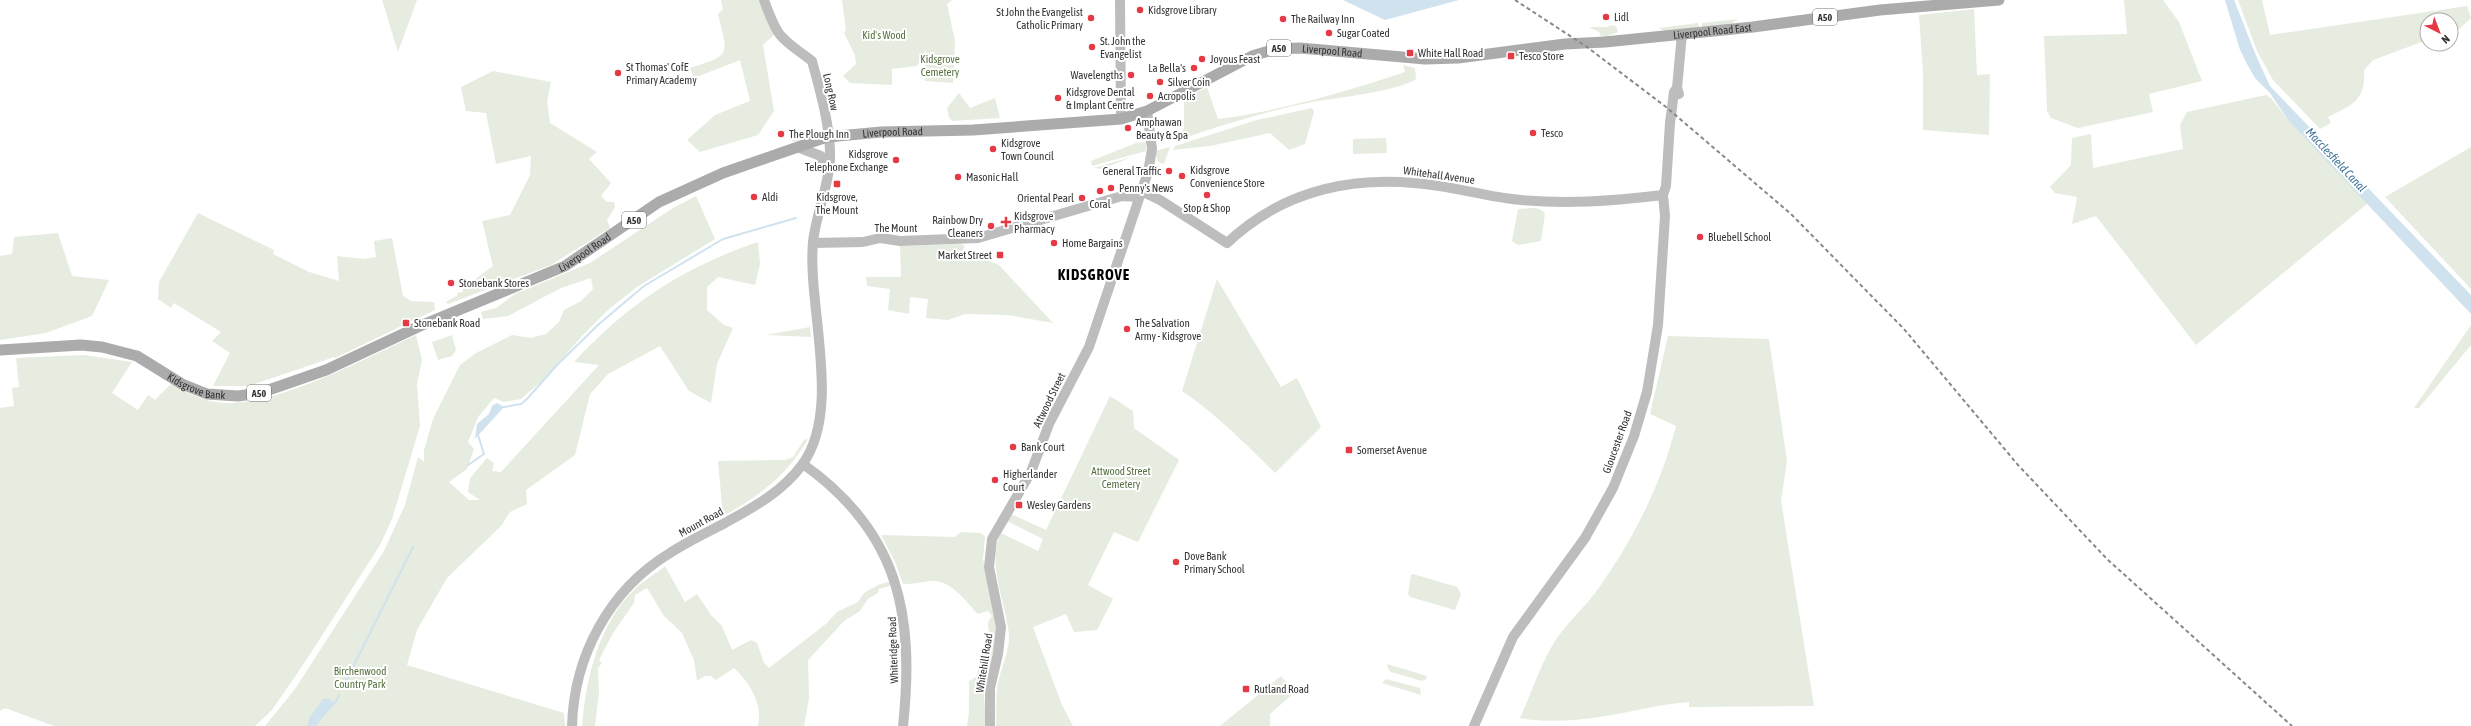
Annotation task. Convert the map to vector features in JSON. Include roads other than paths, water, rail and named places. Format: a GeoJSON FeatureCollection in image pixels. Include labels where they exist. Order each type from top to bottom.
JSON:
{"type":"FeatureCollection","features":[{"type":"Feature","properties":{"kind":"main road","name":"Liverpool Road East"},"geometry":{"type":"LineString","coordinates":[[1425,59],[1458,58],[1565,44],[1682,34],[1880,10],[1999,0]]}},
{"type":"Feature","properties":{"kind":"main road","name":"Liverpool Road"},"geometry":{"type":"LineString","coordinates":[[390,340],[565,266],[659,202],[723,173],[828,137],[1121,119],[1147,111],[1252,56],[1275,49],[1300,48],[1425,59]]}},
{"type":"Feature","properties":{"kind":"main road","name":"Kidsgrove Bank"},"geometry":{"type":"LineString","coordinates":[[0,350],[75,345],[102,347],[137,356],[196,390],[207,394],[238,396],[286,385],[326,370],[390,340]]}},
{"type":"Feature","properties":{"kind":"street","name":"Long Row"},"geometry":{"type":"LineString","coordinates":[[764,0],[775,30],[782,39],[812,62],[828,137]]}},
{"type":"Feature","properties":{"kind":"street"},"geometry":{"type":"LineString","coordinates":[[1120,0],[1121,119]]}},
{"type":"Feature","properties":{"kind":"street","name":"Gloucester Road"},"geometry":{"type":"LineString","coordinates":[[1474,726],[1513,637],[1585,538],[1613,488],[1634,436],[1646,392],[1658,325],[1665,216],[1664,195],[1671,129],[1670,124],[1674,92],[1677,88],[1682,34]]}},
{"type":"Feature","properties":{"kind":"street","name":"Attwood Street"},"geometry":{"type":"LineString","coordinates":[[1001,627],[990,567],[992,538],[1031,472],[1049,424],[1091,340],[1140,194],[1151,155],[1147,111]]}},
{"type":"Feature","properties":{"kind":"street"},"geometry":{"type":"LineString","coordinates":[[813,243],[828,178],[830,157],[828,137]]}},
{"type":"Feature","properties":{"kind":"street"},"geometry":{"type":"LineString","coordinates":[[797,147],[821,156],[825,163],[828,178]]}},
{"type":"Feature","properties":{"kind":"street","name":"Whitehall Avenue"},"geometry":{"type":"LineString","coordinates":[[1140,194],[1160,200],[1226,243],[1237,233],[1296,197],[1359,181],[1414,183],[1512,198],[1553,202],[1601,202],[1664,195]]}},
{"type":"Feature","properties":{"kind":"street","name":"The Mount"},"geometry":{"type":"LineString","coordinates":[[813,243],[863,242],[880,238],[900,241],[978,238],[1122,196],[1140,194]]}},
{"type":"Feature","properties":{"kind":"street","name":"Mount Road"},"geometry":{"type":"LineString","coordinates":[[572,726],[574,696],[590,645],[607,612],[621,593],[669,553],[765,500],[786,484],[803,464],[816,437],[821,409],[813,243]]}},
{"type":"Feature","properties":{"kind":"street","name":"Whiteridge Road"},"geometry":{"type":"LineString","coordinates":[[803,464],[836,490],[861,519],[878,544],[895,582],[903,609],[906,634],[903,726]]}},
{"type":"Feature","properties":{"kind":"street","name":"Whitehill Road"},"geometry":{"type":"LineString","coordinates":[[990,726],[990,688],[998,654],[1001,627]]}},
{"type":"Feature","properties":{"kind":"water"},"geometry":{"type":"Polygon","coordinates":[[[1343,0],[1459,0],[1385,20],[1343,0]]]}},
{"type":"Feature","properties":{"kind":"water","name":"Macclesfield Canal"},"geometry":{"type":"Polygon","coordinates":[[[2225,0],[2234,0],[2270,86],[2471,295],[2471,314],[2288,120],[2270,93],[2255,78],[2240,50],[2225,0]]]}},
{"type":"Feature","properties":{"kind":"water"},"geometry":{"type":"Polygon","coordinates":[[[497,403],[504,407],[475,439],[477,424],[489,414],[492,406],[497,403]]]}},
{"type":"Feature","properties":{"kind":"water"},"geometry":{"type":"Polygon","coordinates":[[[323,699],[329,699],[335,703],[316,726],[307,726],[310,717],[323,699]]]}},
{"type":"Feature","properties":{"kind":"waterway"},"geometry":{"type":"LineString","coordinates":[[504,407],[521,404],[527,399],[557,365],[599,324],[644,286],[723,239],[796,218]]}},
{"type":"Feature","properties":{"kind":"waterway"},"geometry":{"type":"LineString","coordinates":[[468,465],[484,454],[478,435]]}},
{"type":"Feature","properties":{"kind":"waterway"},"geometry":{"type":"LineString","coordinates":[[343,687],[413,547]]}},
{"type":"Feature","properties":{"kind":"waterway"},"geometry":{"type":"LineString","coordinates":[[335,703],[339,695]]}},
{"type":"Feature","properties":{"kind":"railway"},"geometry":{"type":"LineString","coordinates":[[1515,0],[1587,47],[1666,107],[1791,214],[1904,329],[2018,465],[2107,559],[2292,726]]}},
{"type":"Feature","properties":{"kind":"place","name":"Kidsgrove Library"},"geometry":{"type":"Point","coordinates":[1140,10]}},
{"type":"Feature","properties":{"kind":"place","name":"Lidl"},"geometry":{"type":"Point","coordinates":[1606,17]}},
{"type":"Feature","properties":{"kind":"place","name":"St John the Evangelist Catholic Primary"},"geometry":{"type":"Point","coordinates":[1091,18]}},
{"type":"Feature","properties":{"kind":"place","name":"The Railway Inn"},"geometry":{"type":"Point","coordinates":[1283,19]}},
{"type":"Feature","properties":{"kind":"place","name":"Sugar Coated"},"geometry":{"type":"Point","coordinates":[1329,33]}},
{"type":"Feature","properties":{"kind":"place","name":"St. John the Evangelist"},"geometry":{"type":"Point","coordinates":[1092,47]}},
{"type":"Feature","properties":{"kind":"place","name":"White Hall Road"},"geometry":{"type":"Point","coordinates":[1410,53]}},
{"type":"Feature","properties":{"kind":"place","name":"Tesco Store"},"geometry":{"type":"Point","coordinates":[1511,56]}},
{"type":"Feature","properties":{"kind":"place","name":"Joyous Feast"},"geometry":{"type":"Point","coordinates":[1202,59]}},
{"type":"Feature","properties":{"kind":"place","name":"La Bella's"},"geometry":{"type":"Point","coordinates":[1194,68]}},
{"type":"Feature","properties":{"kind":"place","name":"St Thomas' CofE Primary Academy"},"geometry":{"type":"Point","coordinates":[618,73]}},
{"type":"Feature","properties":{"kind":"place","name":"Wavelengths"},"geometry":{"type":"Point","coordinates":[1131,75]}},
{"type":"Feature","properties":{"kind":"place","name":"Silver Coin"},"geometry":{"type":"Point","coordinates":[1160,82]}},
{"type":"Feature","properties":{"kind":"place","name":"Acropolis"},"geometry":{"type":"Point","coordinates":[1150,96]}},
{"type":"Feature","properties":{"kind":"place","name":"Kidsgrove Dental & Implant Centre"},"geometry":{"type":"Point","coordinates":[1058,98]}},
{"type":"Feature","properties":{"kind":"place","name":"Amphawan Beauty & Spa"},"geometry":{"type":"Point","coordinates":[1128,128]}},
{"type":"Feature","properties":{"kind":"place","name":"Tesco"},"geometry":{"type":"Point","coordinates":[1533,133]}},
{"type":"Feature","properties":{"kind":"place","name":"The Plough Inn"},"geometry":{"type":"Point","coordinates":[781,134]}},
{"type":"Feature","properties":{"kind":"place","name":"Kidsgrove Town Council"},"geometry":{"type":"Point","coordinates":[993,149]}},
{"type":"Feature","properties":{"kind":"place","name":"Kidsgrove Telephone Exchange"},"geometry":{"type":"Point","coordinates":[896,160]}},
{"type":"Feature","properties":{"kind":"place","name":"General Traffic"},"geometry":{"type":"Point","coordinates":[1169,171]}},
{"type":"Feature","properties":{"kind":"place","name":"Kidsgrove Convenience Store"},"geometry":{"type":"Point","coordinates":[1182,176]}},
{"type":"Feature","properties":{"kind":"place","name":"Masonic Hall"},"geometry":{"type":"Point","coordinates":[958,177]}},
{"type":"Feature","properties":{"kind":"place","name":"Kidsgrove, The Mount"},"geometry":{"type":"Point","coordinates":[837,184]}},
{"type":"Feature","properties":{"kind":"place","name":"Penny's News"},"geometry":{"type":"Point","coordinates":[1111,188]}},
{"type":"Feature","properties":{"kind":"place","name":"Coral"},"geometry":{"type":"Point","coordinates":[1100,191]}},
{"type":"Feature","properties":{"kind":"place","name":"Stop & Shop"},"geometry":{"type":"Point","coordinates":[1207,195]}},
{"type":"Feature","properties":{"kind":"place","name":"Aldi"},"geometry":{"type":"Point","coordinates":[754,197]}},
{"type":"Feature","properties":{"kind":"place","name":"Oriental Pearl"},"geometry":{"type":"Point","coordinates":[1082,198]}},
{"type":"Feature","properties":{"kind":"place","name":"Kidsgrove Pharmacy"},"geometry":{"type":"Point","coordinates":[1006,222]}},
{"type":"Feature","properties":{"kind":"place","name":"Rainbow Dry Cleaners"},"geometry":{"type":"Point","coordinates":[991,226]}},
{"type":"Feature","properties":{"kind":"place","name":"Bluebell School"},"geometry":{"type":"Point","coordinates":[1700,237]}},
{"type":"Feature","properties":{"kind":"place","name":"Home Bargains"},"geometry":{"type":"Point","coordinates":[1054,243]}},
{"type":"Feature","properties":{"kind":"place","name":"Market Street"},"geometry":{"type":"Point","coordinates":[1000,255]}},
{"type":"Feature","properties":{"kind":"place","name":"Stonebank Stores"},"geometry":{"type":"Point","coordinates":[451,283]}},
{"type":"Feature","properties":{"kind":"place","name":"Stonebank Road"},"geometry":{"type":"Point","coordinates":[406,323]}},
{"type":"Feature","properties":{"kind":"place","name":"The Salvation Army - Kidsgrove"},"geometry":{"type":"Point","coordinates":[1127,329]}},
{"type":"Feature","properties":{"kind":"place","name":"Bank Court"},"geometry":{"type":"Point","coordinates":[1013,447]}},
{"type":"Feature","properties":{"kind":"place","name":"Somerset Avenue"},"geometry":{"type":"Point","coordinates":[1349,450]}},
{"type":"Feature","properties":{"kind":"place","name":"Higherlander Court"},"geometry":{"type":"Point","coordinates":[995,480]}},
{"type":"Feature","properties":{"kind":"place","name":"Wesley Gardens"},"geometry":{"type":"Point","coordinates":[1019,505]}},
{"type":"Feature","properties":{"kind":"place","name":"Dove Bank Primary School"},"geometry":{"type":"Point","coordinates":[1176,562]}},
{"type":"Feature","properties":{"kind":"place","name":"Rutland Road"},"geometry":{"type":"Point","coordinates":[1246,689]}},
{"type":"Feature","properties":{"kind":"district","name":"KIDSGROVE"},"geometry":{"type":"Point","coordinates":[1094,275]}},
{"type":"Feature","properties":{"kind":"park label","name":"Kid's Wood"},"geometry":{"type":"Point","coordinates":[884,35]}},
{"type":"Feature","properties":{"kind":"park label","name":"Kidsgrove Cemetery"},"geometry":{"type":"Point","coordinates":[940,65]}},
{"type":"Feature","properties":{"kind":"park label","name":"Attwood Street Cemetery"},"geometry":{"type":"Point","coordinates":[1121,477]}},
{"type":"Feature","properties":{"kind":"park label","name":"Birchenwood Country Park"},"geometry":{"type":"Point","coordinates":[360,677]}}]}
